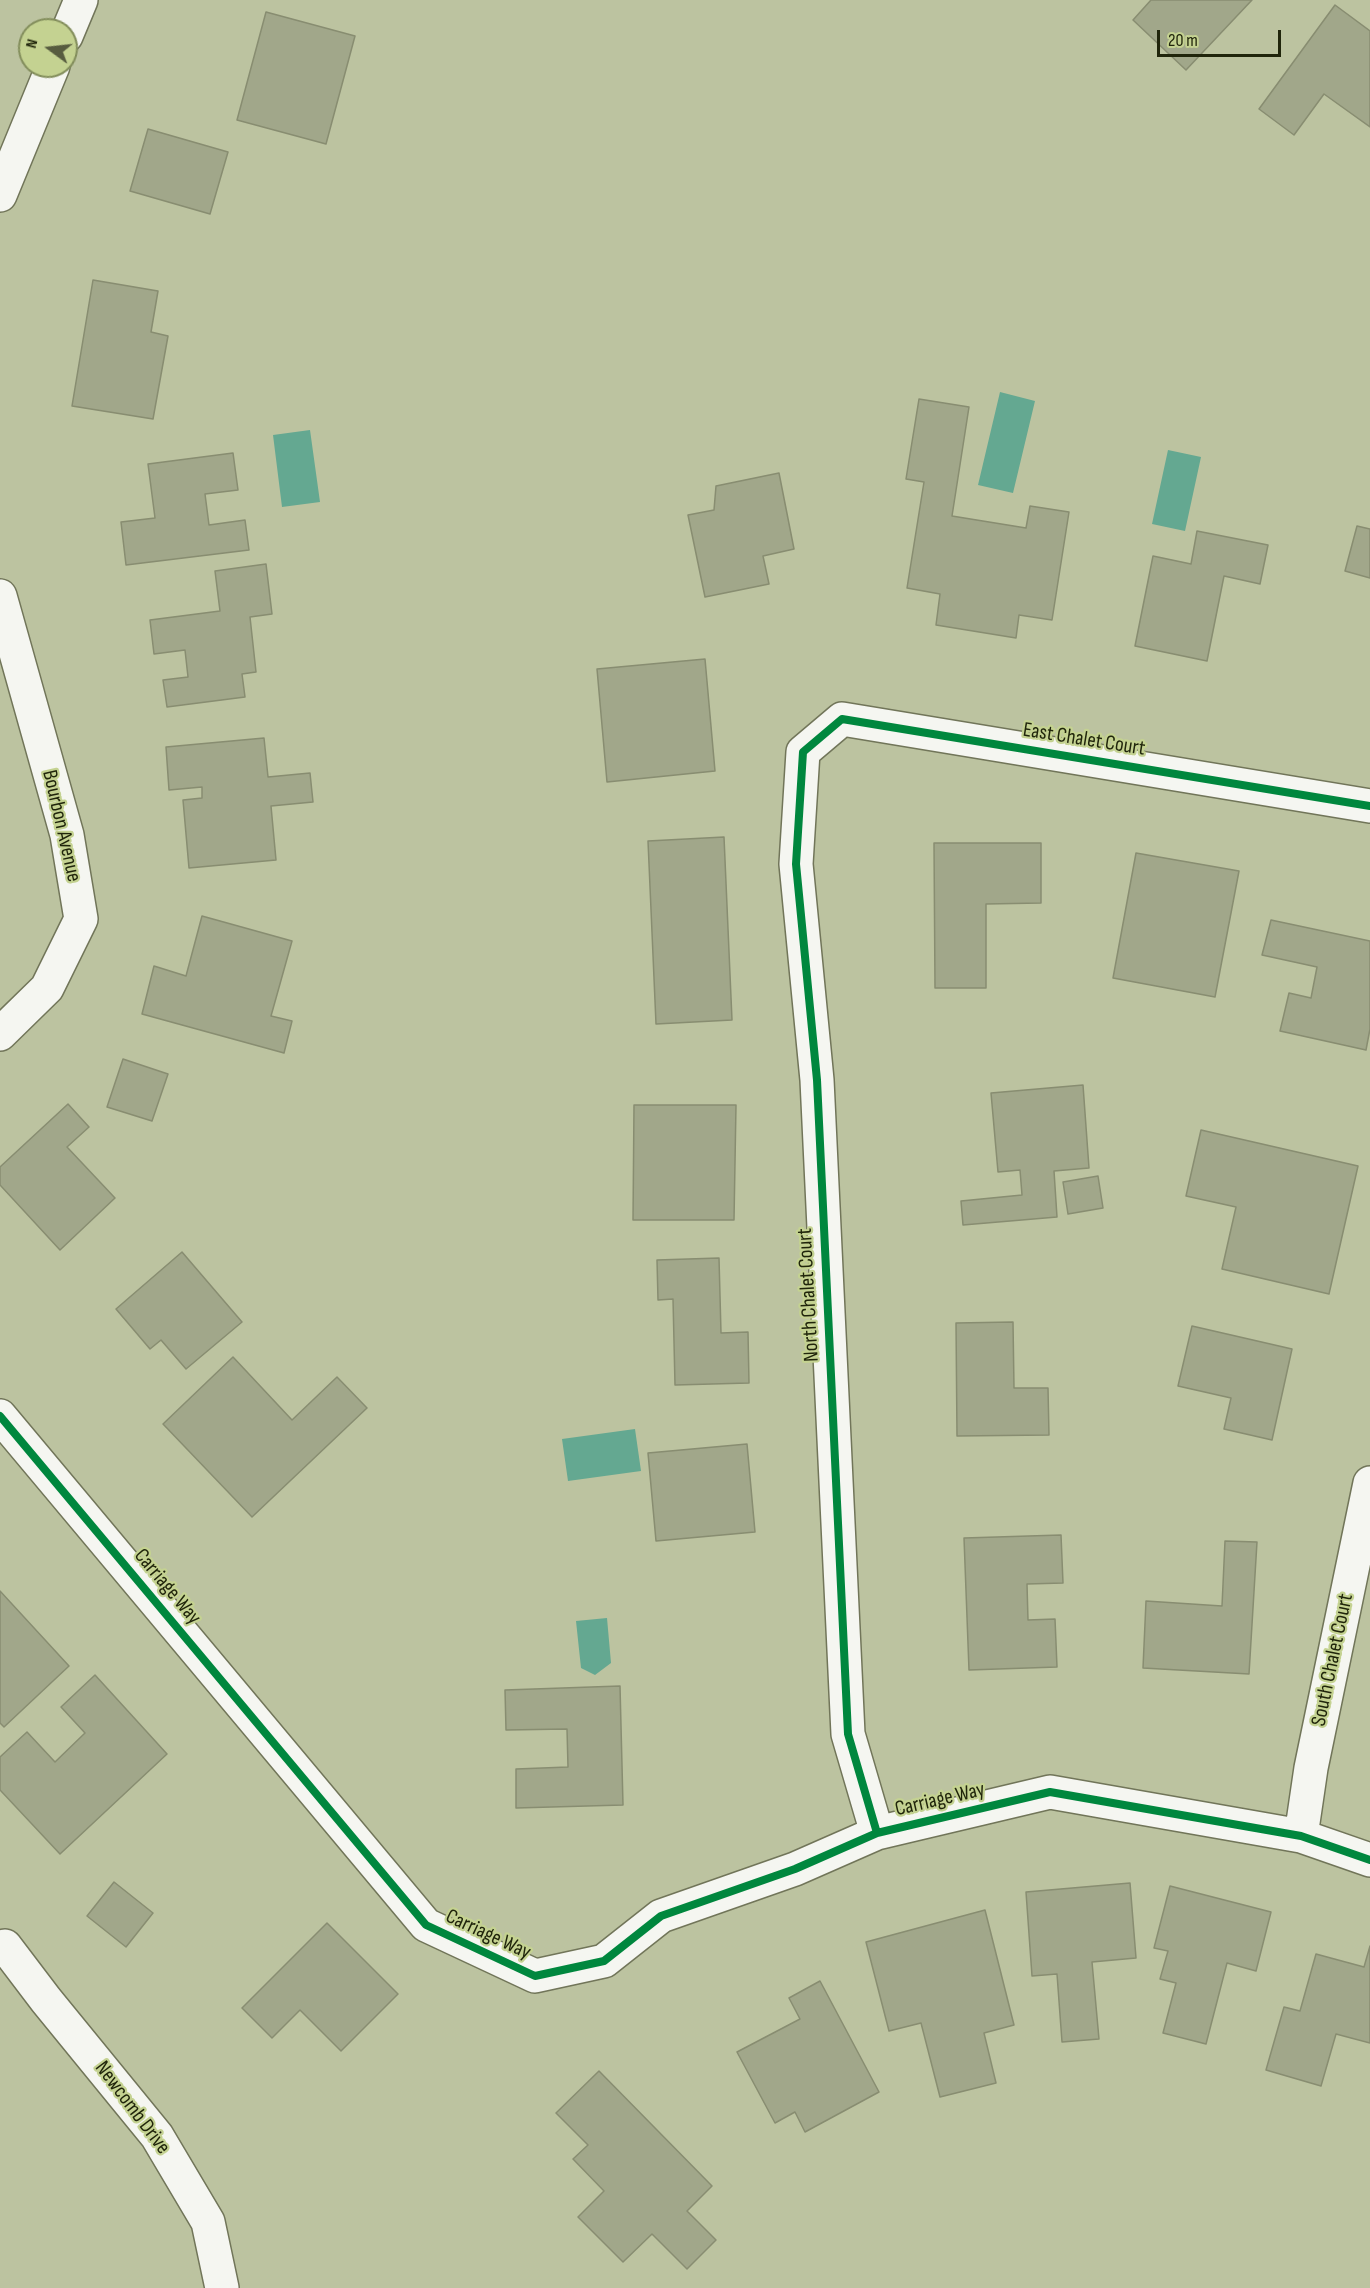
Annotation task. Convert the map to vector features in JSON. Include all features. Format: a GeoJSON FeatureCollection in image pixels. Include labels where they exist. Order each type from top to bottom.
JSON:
{"type":"FeatureCollection","features":[{"type":"Feature","properties":{"kind":"street"},"geometry":{"type":"LineString","coordinates":[[74,18],[81,0]]}},
{"type":"Feature","properties":{"kind":"street"},"geometry":{"type":"LineString","coordinates":[[0,195],[48,78]]}},
{"type":"Feature","properties":{"kind":"street","name":"Bourbon Avenue"},"geometry":{"type":"LineString","coordinates":[[0,596],[67,835],[81,919],[47,988],[0,1034]]}},
{"type":"Feature","properties":{"kind":"street","name":"East Chalet Court"},"geometry":{"type":"LineString","coordinates":[[803,752],[842,719],[1370,806]]}},
{"type":"Feature","properties":{"kind":"street","name":"North Chalet Court"},"geometry":{"type":"LineString","coordinates":[[803,752],[796,864],[817,1080],[848,1734],[877,1833]]}},
{"type":"Feature","properties":{"kind":"street","name":"Carriage Way"},"geometry":{"type":"LineString","coordinates":[[0,1416],[426,1926],[535,1976],[604,1961],[661,1916],[795,1869],[877,1833],[1050,1792],[1301,1836],[1370,1860]]}},
{"type":"Feature","properties":{"kind":"street","name":"South Chalet Court"},"geometry":{"type":"LineString","coordinates":[[1301,1836],[1311,1768],[1370,1483]]}},
{"type":"Feature","properties":{"kind":"street","name":"Newcomb Drive"},"geometry":{"type":"LineString","coordinates":[[5,1946],[157,2136],[208,2222],[222,2288]]}},
{"type":"Feature","properties":{"kind":"shaded area"},"geometry":{"type":"Polygon","coordinates":[[[1000,392],[1035,401],[1013,493],[978,485],[1000,392]]]}},
{"type":"Feature","properties":{"kind":"shaded area"},"geometry":{"type":"Polygon","coordinates":[[[310,430],[320,502],[282,507],[273,435],[310,430]]]}},
{"type":"Feature","properties":{"kind":"shaded area"},"geometry":{"type":"Polygon","coordinates":[[[1168,450],[1201,457],[1185,531],[1152,524],[1168,450]]]}},
{"type":"Feature","properties":{"kind":"shaded area"},"geometry":{"type":"Polygon","coordinates":[[[635,1429],[641,1471],[568,1481],[562,1439],[635,1429]]]}},
{"type":"Feature","properties":{"kind":"shaded area"},"geometry":{"type":"Polygon","coordinates":[[[607,1618],[611,1663],[595,1675],[581,1668],[576,1621],[607,1618]]]}},
{"type":"Feature","properties":{"kind":"building"},"geometry":{"type":"Polygon","coordinates":[[[1151,0],[1252,0],[1186,70],[1133,20],[1151,0]]]}},
{"type":"Feature","properties":{"kind":"building"},"geometry":{"type":"Polygon","coordinates":[[[1335,5],[1370,31],[1370,127],[1324,94],[1294,135],[1259,109],[1335,5]]]}},
{"type":"Feature","properties":{"kind":"building"},"geometry":{"type":"Polygon","coordinates":[[[266,12],[355,36],[326,144],[237,120],[266,12]]]}},
{"type":"Feature","properties":{"kind":"building"},"geometry":{"type":"Polygon","coordinates":[[[148,129],[228,152],[210,214],[130,191],[148,129]]]}},
{"type":"Feature","properties":{"kind":"building"},"geometry":{"type":"Polygon","coordinates":[[[93,280],[158,291],[151,332],[168,336],[153,419],[72,406],[93,280]]]}},
{"type":"Feature","properties":{"kind":"building"},"geometry":{"type":"Polygon","coordinates":[[[919,399],[969,407],[952,516],[1026,528],[1030,506],[1069,512],[1052,620],[1019,615],[1016,638],[936,625],[940,594],[907,588],[924,482],[906,479],[919,399]]]}},
{"type":"Feature","properties":{"kind":"building"},"geometry":{"type":"Polygon","coordinates":[[[233,453],[238,490],[205,494],[209,525],[245,520],[249,550],[126,565],[121,522],[155,518],[148,464],[233,453]]]}},
{"type":"Feature","properties":{"kind":"building"},"geometry":{"type":"Polygon","coordinates":[[[779,473],[794,549],[763,556],[769,584],[705,597],[688,515],[714,510],[716,486],[779,473]]]}},
{"type":"Feature","properties":{"kind":"building"},"geometry":{"type":"Polygon","coordinates":[[[1357,526],[1370,529],[1370,578],[1345,571],[1357,526]]]}},
{"type":"Feature","properties":{"kind":"building"},"geometry":{"type":"Polygon","coordinates":[[[1197,531],[1268,545],[1260,584],[1224,576],[1207,661],[1135,646],[1153,556],[1191,564],[1197,531]]]}},
{"type":"Feature","properties":{"kind":"building"},"geometry":{"type":"Polygon","coordinates":[[[266,564],[272,614],[250,617],[256,672],[242,674],[245,697],[167,707],[163,680],[188,677],[185,650],[154,654],[150,620],[220,611],[215,571],[266,564]]]}},
{"type":"Feature","properties":{"kind":"building"},"geometry":{"type":"Polygon","coordinates":[[[705,659],[715,771],[607,782],[597,669],[705,659]]]}},
{"type":"Feature","properties":{"kind":"building"},"geometry":{"type":"Polygon","coordinates":[[[264,738],[268,777],[310,773],[313,802],[271,806],[276,860],[189,868],[183,800],[202,798],[202,787],[169,790],[166,747],[264,738]]]}},
{"type":"Feature","properties":{"kind":"building"},"geometry":{"type":"Polygon","coordinates":[[[724,837],[732,1020],[656,1024],[648,841],[724,837]]]}},
{"type":"Feature","properties":{"kind":"building"},"geometry":{"type":"Polygon","coordinates":[[[934,843],[1041,843],[1041,903],[986,904],[986,988],[935,988],[934,843]]]}},
{"type":"Feature","properties":{"kind":"building"},"geometry":{"type":"Polygon","coordinates":[[[1136,853],[1239,871],[1215,997],[1113,978],[1136,853]]]}},
{"type":"Feature","properties":{"kind":"building"},"geometry":{"type":"Polygon","coordinates":[[[202,916],[292,941],[271,1016],[292,1021],[284,1053],[142,1014],[154,966],[186,976],[202,916]]]}},
{"type":"Feature","properties":{"kind":"building"},"geometry":{"type":"Polygon","coordinates":[[[1271,920],[1370,941],[1370,1029],[1366,1050],[1280,1031],[1289,993],[1311,998],[1317,967],[1262,955],[1271,920]]]}},
{"type":"Feature","properties":{"kind":"building"},"geometry":{"type":"Polygon","coordinates":[[[123,1059],[168,1074],[152,1121],[107,1107],[123,1059]]]}},
{"type":"Feature","properties":{"kind":"building"},"geometry":{"type":"Polygon","coordinates":[[[1083,1085],[1089,1168],[1054,1171],[1057,1217],[963,1225],[961,1201],[1022,1195],[1020,1170],[998,1172],[991,1093],[1083,1085]]]}},
{"type":"Feature","properties":{"kind":"building"},"geometry":{"type":"Polygon","coordinates":[[[68,1104],[89,1127],[67,1147],[115,1198],[60,1250],[0,1185],[0,1167],[68,1104]]]}},
{"type":"Feature","properties":{"kind":"building"},"geometry":{"type":"Polygon","coordinates":[[[634,1105],[736,1105],[734,1220],[633,1220],[634,1105]]]}},
{"type":"Feature","properties":{"kind":"building"},"geometry":{"type":"Polygon","coordinates":[[[1201,1130],[1358,1166],[1329,1294],[1222,1269],[1236,1207],[1186,1196],[1201,1130]]]}},
{"type":"Feature","properties":{"kind":"building"},"geometry":{"type":"Polygon","coordinates":[[[1098,1176],[1103,1208],[1068,1214],[1063,1182],[1098,1176]]]}},
{"type":"Feature","properties":{"kind":"building"},"geometry":{"type":"Polygon","coordinates":[[[182,1252],[242,1322],[186,1369],[161,1340],[150,1349],[116,1309],[182,1252]]]}},
{"type":"Feature","properties":{"kind":"building"},"geometry":{"type":"Polygon","coordinates":[[[719,1258],[721,1333],[748,1332],[749,1383],[675,1385],[673,1299],[658,1300],[657,1260],[719,1258]]]}},
{"type":"Feature","properties":{"kind":"building"},"geometry":{"type":"Polygon","coordinates":[[[1013,1322],[1014,1388],[1048,1388],[1049,1435],[957,1436],[956,1323],[1013,1322]]]}},
{"type":"Feature","properties":{"kind":"building"},"geometry":{"type":"Polygon","coordinates":[[[1192,1326],[1292,1349],[1272,1440],[1224,1429],[1231,1398],[1178,1386],[1192,1326]]]}},
{"type":"Feature","properties":{"kind":"building"},"geometry":{"type":"Polygon","coordinates":[[[233,1357],[292,1420],[337,1377],[367,1408],[252,1517],[163,1424],[233,1357]]]}},
{"type":"Feature","properties":{"kind":"building"},"geometry":{"type":"Polygon","coordinates":[[[747,1444],[755,1532],[656,1541],[648,1453],[747,1444]]]}},
{"type":"Feature","properties":{"kind":"building"},"geometry":{"type":"Polygon","coordinates":[[[1061,1535],[1063,1583],[1027,1584],[1028,1620],[1055,1619],[1057,1667],[969,1670],[964,1538],[1061,1535]]]}},
{"type":"Feature","properties":{"kind":"building"},"geometry":{"type":"Polygon","coordinates":[[[1225,1541],[1257,1542],[1249,1674],[1143,1668],[1146,1601],[1222,1606],[1225,1541]]]}},
{"type":"Feature","properties":{"kind":"building"},"geometry":{"type":"Polygon","coordinates":[[[0,1591],[69,1666],[4,1727],[0,1723],[0,1591]]]}},
{"type":"Feature","properties":{"kind":"building"},"geometry":{"type":"Polygon","coordinates":[[[95,1675],[167,1754],[60,1854],[0,1790],[0,1757],[27,1732],[55,1762],[85,1733],[61,1707],[95,1675]]]}},
{"type":"Feature","properties":{"kind":"building"},"geometry":{"type":"Polygon","coordinates":[[[620,1686],[623,1805],[516,1808],[516,1769],[568,1767],[567,1729],[506,1730],[505,1690],[620,1686]]]}},
{"type":"Feature","properties":{"kind":"building"},"geometry":{"type":"Polygon","coordinates":[[[114,1882],[153,1913],[126,1947],[87,1916],[114,1882]]]}},
{"type":"Feature","properties":{"kind":"building"},"geometry":{"type":"Polygon","coordinates":[[[1130,1883],[1136,1958],[1092,1962],[1099,2039],[1062,2042],[1057,1974],[1032,1976],[1026,1892],[1130,1883]]]}},
{"type":"Feature","properties":{"kind":"building"},"geometry":{"type":"Polygon","coordinates":[[[1170,1886],[1271,1912],[1256,1971],[1227,1963],[1206,2044],[1163,2033],[1176,1983],[1160,1979],[1168,1951],[1154,1948],[1170,1886]]]}},
{"type":"Feature","properties":{"kind":"building"},"geometry":{"type":"Polygon","coordinates":[[[985,1910],[1014,2025],[984,2033],[996,2083],[940,2097],[921,2023],[889,2031],[866,1942],[985,1910]]]}},
{"type":"Feature","properties":{"kind":"building"},"geometry":{"type":"Polygon","coordinates":[[[327,1923],[398,1994],[341,2051],[300,2010],[272,2038],[242,2008],[327,1923]]]}},
{"type":"Feature","properties":{"kind":"building"},"geometry":{"type":"Polygon","coordinates":[[[1370,1946],[1370,2043],[1336,2034],[1321,2086],[1266,2070],[1284,2007],[1300,2011],[1316,1954],[1364,1967],[1370,1946]]]}},
{"type":"Feature","properties":{"kind":"building"},"geometry":{"type":"Polygon","coordinates":[[[820,1981],[879,2092],[805,2132],[795,2112],[775,2123],[737,2052],[800,2019],[789,1998],[820,1981]]]}},
{"type":"Feature","properties":{"kind":"building"},"geometry":{"type":"Polygon","coordinates":[[[599,2071],[712,2186],[687,2211],[716,2240],[687,2269],[652,2234],[623,2262],[578,2217],[604,2191],[573,2159],[588,2145],[556,2113],[599,2071]]]}},
{"type":"Feature","properties":{"kind":"cycle path"},"geometry":{"type":"LineString","coordinates":[[877,1833],[848,1734],[817,1080],[796,864],[803,752],[842,719],[1370,806]]}},
{"type":"Feature","properties":{"kind":"cycle path"},"geometry":{"type":"LineString","coordinates":[[0,1416],[426,1925],[535,1976],[604,1961],[661,1916],[795,1869],[877,1833],[1050,1792],[1301,1836],[1370,1860]]}}]}
